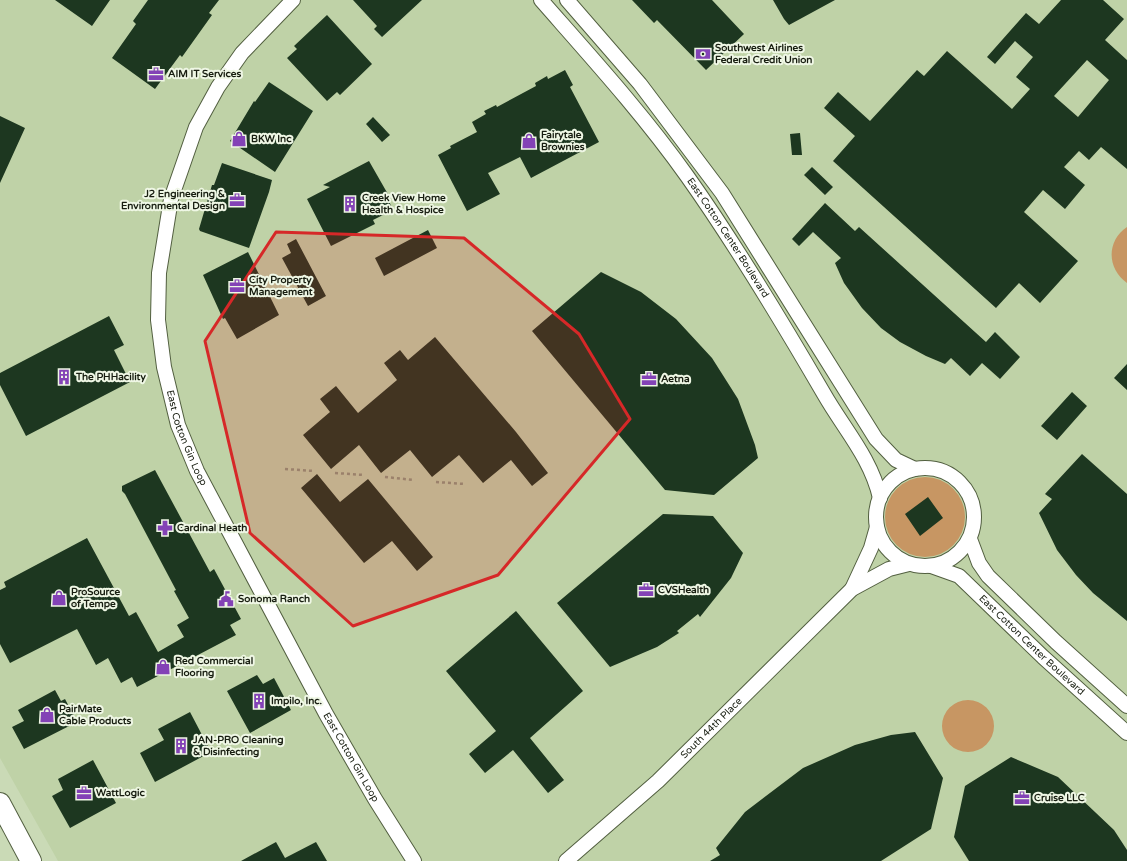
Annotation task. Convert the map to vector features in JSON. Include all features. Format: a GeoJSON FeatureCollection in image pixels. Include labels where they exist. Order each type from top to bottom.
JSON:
{"type":"FeatureCollection","features":[{"type":"Feature","properties":{"kind":"main road"},"geometry":{"type":"LineString","coordinates":[[0,803],[31,861]]}},
{"type":"Feature","properties":{"kind":"street","name":"East Cotton Gin Loop"},"geometry":{"type":"LineString","coordinates":[[293,0],[242,53],[218,87],[196,127],[173,191],[159,273],[158,320],[164,367],[178,425],[197,471],[326,714],[375,799],[414,861]]}},
{"type":"Feature","properties":{"kind":"street","name":"East Cotton Center Boulevard"},"geometry":{"type":"LineString","coordinates":[[541,0],[596,62],[669,152],[706,204],[768,302],[829,403],[868,463],[876,481],[880,498]]}},
{"type":"Feature","properties":{"kind":"street","name":"East Cotton Center Boulevard"},"geometry":{"type":"LineString","coordinates":[[567,0],[611,48],[640,84],[722,193],[842,386],[884,449],[903,465],[915,469]]}},
{"type":"Feature","properties":{"kind":"street"},"geometry":{"type":"LineString","coordinates":[[768,302],[779,305],[787,313],[820,366],[842,386]]}},
{"type":"Feature","properties":{"kind":"street","name":"East Cotton Center Boulevard"},"geometry":{"type":"LineString","coordinates":[[931,566],[954,557],[964,547],[970,539],[974,527],[974,514],[970,497],[964,486],[956,479],[939,470],[929,468],[915,469],[894,479],[886,487],[880,498],[876,513],[877,527],[880,536],[890,551],[909,564],[931,566],[959,576],[1044,658],[1127,733]]}},
{"type":"Feature","properties":{"kind":"street","name":"South 44th Place"},"geometry":{"type":"LineString","coordinates":[[852,589],[871,548],[877,527]]}},
{"type":"Feature","properties":{"kind":"street","name":"East Cotton Center Boulevard"},"geometry":{"type":"LineString","coordinates":[[970,539],[979,563],[988,576],[1056,642],[1127,706]]}},
{"type":"Feature","properties":{"kind":"street","name":"South 44th Place"},"geometry":{"type":"LineString","coordinates":[[566,861],[658,781],[852,589],[889,569],[909,564]]}},
{"type":"Feature","properties":{"kind":"path"},"geometry":{"type":"LineString","coordinates":[[285,469],[314,471]]}},
{"type":"Feature","properties":{"kind":"path"},"geometry":{"type":"LineString","coordinates":[[335,473],[364,475]]}},
{"type":"Feature","properties":{"kind":"path"},"geometry":{"type":"LineString","coordinates":[[385,477],[414,480]]}},
{"type":"Feature","properties":{"kind":"path"},"geometry":{"type":"LineString","coordinates":[[436,482],[465,484]]}},
{"type":"Feature","properties":{"kind":"highlighted area"},"geometry":{"type":"Polygon","coordinates":[[[276,232],[464,238],[579,334],[630,419],[498,575],[353,626],[250,533],[205,341],[276,232]]]}},
{"type":"Feature","properties":{"kind":"shaded area"},"geometry":{"type":"Polygon","coordinates":[[[0,0],[1127,0],[1127,861],[58,861],[0,758],[0,0]]]}},
{"type":"Feature","properties":{"kind":"shaded area"},"geometry":{"type":"Polygon","coordinates":[[[1127,227],[1127,283],[1120,277],[1113,263],[1112,247],[1120,233],[1127,227]]]}},
{"type":"Feature","properties":{"kind":"shaded area"},"geometry":{"type":"Polygon","coordinates":[[[917,477],[933,477],[947,484],[958,495],[965,509],[965,525],[962,532],[953,545],[947,550],[933,557],[917,557],[903,550],[892,539],[885,525],[885,509],[892,495],[903,484],[917,477]]]}},
{"type":"Feature","properties":{"kind":"shaded area"},"geometry":{"type":"Polygon","coordinates":[[[968,700],[978,702],[986,708],[992,716],[994,726],[992,736],[986,744],[978,750],[968,752],[958,750],[950,744],[944,736],[942,726],[944,716],[950,708],[958,702],[968,700]]]}},
{"type":"Feature","properties":{"kind":"building"},"geometry":{"type":"Polygon","coordinates":[[[55,0],[110,0],[92,26],[55,0]]]}},
{"type":"Feature","properties":{"kind":"building"},"geometry":{"type":"Polygon","coordinates":[[[148,0],[219,0],[209,13],[212,15],[182,57],[180,55],[155,89],[112,58],[136,24],[133,21],[148,0]]]}},
{"type":"Feature","properties":{"kind":"building"},"geometry":{"type":"Polygon","coordinates":[[[353,0],[422,0],[382,37],[374,29],[377,26],[353,0]]]}},
{"type":"Feature","properties":{"kind":"building"},"geometry":{"type":"Polygon","coordinates":[[[632,0],[712,0],[744,34],[706,70],[657,20],[654,23],[632,0]]]}},
{"type":"Feature","properties":{"kind":"building"},"geometry":{"type":"Polygon","coordinates":[[[773,0],[835,0],[789,25],[773,0]]]}},
{"type":"Feature","properties":{"kind":"building"},"geometry":{"type":"Polygon","coordinates":[[[1061,0],[1103,0],[1124,19],[1105,40],[1127,60],[1127,169],[1101,147],[1089,160],[1079,151],[1064,167],[1085,185],[1065,209],[1043,190],[1024,212],[1078,261],[1040,303],[1019,283],[996,308],[833,161],[855,136],[824,108],[838,92],[870,121],[917,70],[924,76],[947,51],[1012,109],[1030,89],[1016,77],[1033,57],[1015,41],[995,64],[987,57],[1026,13],[1039,24],[1061,0]],[[1087,60],[1054,96],[1078,117],[1109,80],[1087,60]]]}},
{"type":"Feature","properties":{"kind":"building"},"geometry":{"type":"Polygon","coordinates":[[[327,15],[372,64],[340,95],[337,92],[327,101],[287,58],[297,49],[294,46],[327,15]]]}},
{"type":"Feature","properties":{"kind":"building","name":"Fairytale Brownies"},"geometry":{"type":"Polygon","coordinates":[[[565,70],[573,85],[570,87],[599,142],[531,178],[520,157],[488,173],[500,194],[467,211],[438,155],[451,148],[450,146],[477,132],[472,122],[486,114],[484,111],[496,105],[497,107],[536,86],[535,83],[547,76],[548,79],[565,70]]]}},
{"type":"Feature","properties":{"kind":"building"},"geometry":{"type":"Polygon","coordinates":[[[269,82],[313,111],[275,172],[230,141],[254,101],[255,102],[269,82]]]}},
{"type":"Feature","properties":{"kind":"building"},"geometry":{"type":"Polygon","coordinates":[[[0,116],[25,128],[0,183],[0,116]]]}},
{"type":"Feature","properties":{"kind":"building"},"geometry":{"type":"Polygon","coordinates":[[[373,117],[390,135],[382,142],[366,124],[373,117]]]}},
{"type":"Feature","properties":{"kind":"building"},"geometry":{"type":"Polygon","coordinates":[[[800,133],[802,155],[792,155],[790,134],[800,133]]]}},
{"type":"Feature","properties":{"kind":"building","name":"Creek View Home Health & Hospice"},"geometry":{"type":"Polygon","coordinates":[[[369,161],[389,196],[387,197],[393,210],[373,220],[375,224],[331,246],[307,199],[330,187],[323,185],[369,161]]]}},
{"type":"Feature","properties":{"kind":"building","name":"J2 Engineering & Environmental Design"},"geometry":{"type":"Polygon","coordinates":[[[222,163],[272,180],[249,248],[200,231],[199,229],[212,185],[214,185],[222,163]]]}},
{"type":"Feature","properties":{"kind":"building"},"geometry":{"type":"Polygon","coordinates":[[[812,167],[833,187],[825,195],[804,175],[812,167]]]}},
{"type":"Feature","properties":{"kind":"building"},"geometry":{"type":"Polygon","coordinates":[[[825,203],[855,231],[859,227],[986,342],[995,332],[1020,357],[1000,379],[982,363],[970,376],[951,358],[945,364],[926,356],[900,342],[881,328],[862,308],[844,283],[835,263],[841,258],[813,232],[799,246],[792,239],[825,203]]]}},
{"type":"Feature","properties":{"kind":"building"},"geometry":{"type":"Polygon","coordinates":[[[428,230],[437,248],[384,276],[375,258],[428,230]]]}},
{"type":"Feature","properties":{"kind":"building"},"geometry":{"type":"Polygon","coordinates":[[[296,239],[326,296],[308,306],[282,258],[291,253],[287,244],[296,239]]]}},
{"type":"Feature","properties":{"kind":"building","name":"City Property Management"},"geometry":{"type":"Polygon","coordinates":[[[248,252],[279,315],[237,339],[225,318],[223,319],[203,275],[248,252]]]}},
{"type":"Feature","properties":{"kind":"building","name":"Aetna"},"geometry":{"type":"Polygon","coordinates":[[[601,272],[641,292],[676,319],[712,358],[738,399],[755,445],[758,458],[714,495],[665,490],[532,331],[601,272]]]}},
{"type":"Feature","properties":{"kind":"building","name":"The PHHacility"},"geometry":{"type":"Polygon","coordinates":[[[109,316],[124,345],[114,350],[130,382],[26,436],[0,385],[0,373],[109,316]]]}},
{"type":"Feature","properties":{"kind":"building"},"geometry":{"type":"Polygon","coordinates":[[[435,337],[516,432],[548,473],[532,486],[511,460],[483,483],[459,455],[432,477],[410,450],[381,473],[359,445],[331,469],[303,435],[330,412],[320,399],[336,386],[358,413],[397,380],[384,363],[400,350],[408,360],[435,337]]]}},
{"type":"Feature","properties":{"kind":"building"},"geometry":{"type":"Polygon","coordinates":[[[1127,364],[1127,390],[1114,378],[1127,364]]]}},
{"type":"Feature","properties":{"kind":"building"},"geometry":{"type":"Polygon","coordinates":[[[1072,392],[1087,406],[1057,440],[1041,426],[1072,392]]]}},
{"type":"Feature","properties":{"kind":"building"},"geometry":{"type":"Polygon","coordinates":[[[1082,454],[1127,494],[1127,621],[1093,593],[1076,575],[1057,550],[1039,513],[1052,499],[1045,494],[1082,454]]]}},
{"type":"Feature","properties":{"kind":"building"},"geometry":{"type":"Polygon","coordinates":[[[155,470],[210,572],[214,569],[241,619],[230,625],[236,635],[137,687],[132,677],[121,683],[108,658],[96,665],[77,629],[10,663],[0,644],[0,590],[6,587],[4,582],[87,538],[129,616],[136,612],[158,652],[184,637],[177,625],[189,618],[174,591],[176,590],[122,491],[122,486],[155,470]]]}},
{"type":"Feature","properties":{"kind":"building"},"geometry":{"type":"Polygon","coordinates":[[[317,474],[340,502],[368,479],[433,557],[417,571],[392,541],[364,563],[301,488],[317,474]]]}},
{"type":"Feature","properties":{"kind":"building"},"geometry":{"type":"Polygon","coordinates":[[[928,497],[943,518],[920,536],[905,514],[928,497]]]}},
{"type":"Feature","properties":{"kind":"building","name":"CVSHealth"},"geometry":{"type":"Polygon","coordinates":[[[663,514],[713,516],[743,553],[731,578],[700,617],[698,614],[677,631],[679,633],[657,647],[610,667],[557,603],[663,514]]]}},
{"type":"Feature","properties":{"kind":"building"},"geometry":{"type":"Polygon","coordinates":[[[516,611],[583,691],[530,738],[564,780],[548,793],[513,750],[485,773],[469,754],[496,731],[446,671],[516,611]]]}},
{"type":"Feature","properties":{"kind":"building","name":"Impilo, Inc."},"geometry":{"type":"Polygon","coordinates":[[[257,675],[263,684],[274,678],[291,710],[250,733],[227,691],[257,675]]]}},
{"type":"Feature","properties":{"kind":"building","name":"PairMate Cable Products"},"geometry":{"type":"Polygon","coordinates":[[[55,690],[61,701],[65,699],[77,722],[24,749],[12,727],[24,721],[18,710],[55,690]]]}},
{"type":"Feature","properties":{"kind":"building","name":"JAN-PRO Cleaning & Disinfecting"},"geometry":{"type":"Polygon","coordinates":[[[190,712],[211,752],[155,782],[140,753],[164,740],[158,729],[190,712]]]}},
{"type":"Feature","properties":{"kind":"building"},"geometry":{"type":"Polygon","coordinates":[[[915,732],[943,778],[931,829],[881,861],[710,861],[720,855],[716,848],[745,812],[803,768],[855,745],[891,735],[915,732]]]}},
{"type":"Feature","properties":{"kind":"building","name":"Cruise LLC"},"geometry":{"type":"Polygon","coordinates":[[[1011,757],[1058,777],[1114,830],[1127,850],[1127,861],[969,861],[954,837],[965,786],[1011,757]]]}},
{"type":"Feature","properties":{"kind":"building","name":"WattLogic"},"geometry":{"type":"Polygon","coordinates":[[[93,760],[116,803],[70,828],[52,796],[63,790],[58,779],[93,760]]]}},
{"type":"Feature","properties":{"kind":"building"},"geometry":{"type":"Polygon","coordinates":[[[276,842],[285,858],[316,842],[327,861],[241,861],[276,842]]]}},
{"type":"Feature","properties":{"kind":"place","name":"Southwest Airlines Federal Credit Union"},"geometry":{"type":"Point","coordinates":[703,54]}},
{"type":"Feature","properties":{"kind":"place","name":"AIM IT Services"},"geometry":{"type":"Point","coordinates":[156,74]}},
{"type":"Feature","properties":{"kind":"place","name":"BKW Inc"},"geometry":{"type":"Point","coordinates":[239,139]}},
{"type":"Feature","properties":{"kind":"place","name":"Fairytale Brownies"},"geometry":{"type":"Point","coordinates":[529,141]}},
{"type":"Feature","properties":{"kind":"place","name":"J2 Engineering & Environmental Design"},"geometry":{"type":"Point","coordinates":[237,200]}},
{"type":"Feature","properties":{"kind":"place","name":"Creek View Home Health & Hospice"},"geometry":{"type":"Point","coordinates":[350,204]}},
{"type":"Feature","properties":{"kind":"place","name":"City Property Management"},"geometry":{"type":"Point","coordinates":[237,286]}},
{"type":"Feature","properties":{"kind":"place","name":"The PHHacility"},"geometry":{"type":"Point","coordinates":[64,377]}},
{"type":"Feature","properties":{"kind":"place","name":"Aetna"},"geometry":{"type":"Point","coordinates":[649,379]}},
{"type":"Feature","properties":{"kind":"place","name":"Cardinal Heath"},"geometry":{"type":"Point","coordinates":[165,528]}},
{"type":"Feature","properties":{"kind":"place","name":"CVSHealth"},"geometry":{"type":"Point","coordinates":[646,590]}},
{"type":"Feature","properties":{"kind":"place","name":"ProSource of Tempe"},"geometry":{"type":"Point","coordinates":[59,598]}},
{"type":"Feature","properties":{"kind":"place","name":"Sonoma Ranch"},"geometry":{"type":"Point","coordinates":[226,599]}},
{"type":"Feature","properties":{"kind":"place","name":"Red Commercial Flooring"},"geometry":{"type":"Point","coordinates":[163,667]}},
{"type":"Feature","properties":{"kind":"place","name":"Impilo, Inc."},"geometry":{"type":"Point","coordinates":[259,701]}},
{"type":"Feature","properties":{"kind":"place","name":"PairMate Cable Products"},"geometry":{"type":"Point","coordinates":[47,715]}},
{"type":"Feature","properties":{"kind":"place","name":"JAN-PRO Cleaning & Disinfecting"},"geometry":{"type":"Point","coordinates":[181,746]}},
{"type":"Feature","properties":{"kind":"place","name":"WattLogic"},"geometry":{"type":"Point","coordinates":[84,793]}},
{"type":"Feature","properties":{"kind":"place","name":"Cruise LLC"},"geometry":{"type":"Point","coordinates":[1022,798]}}]}
